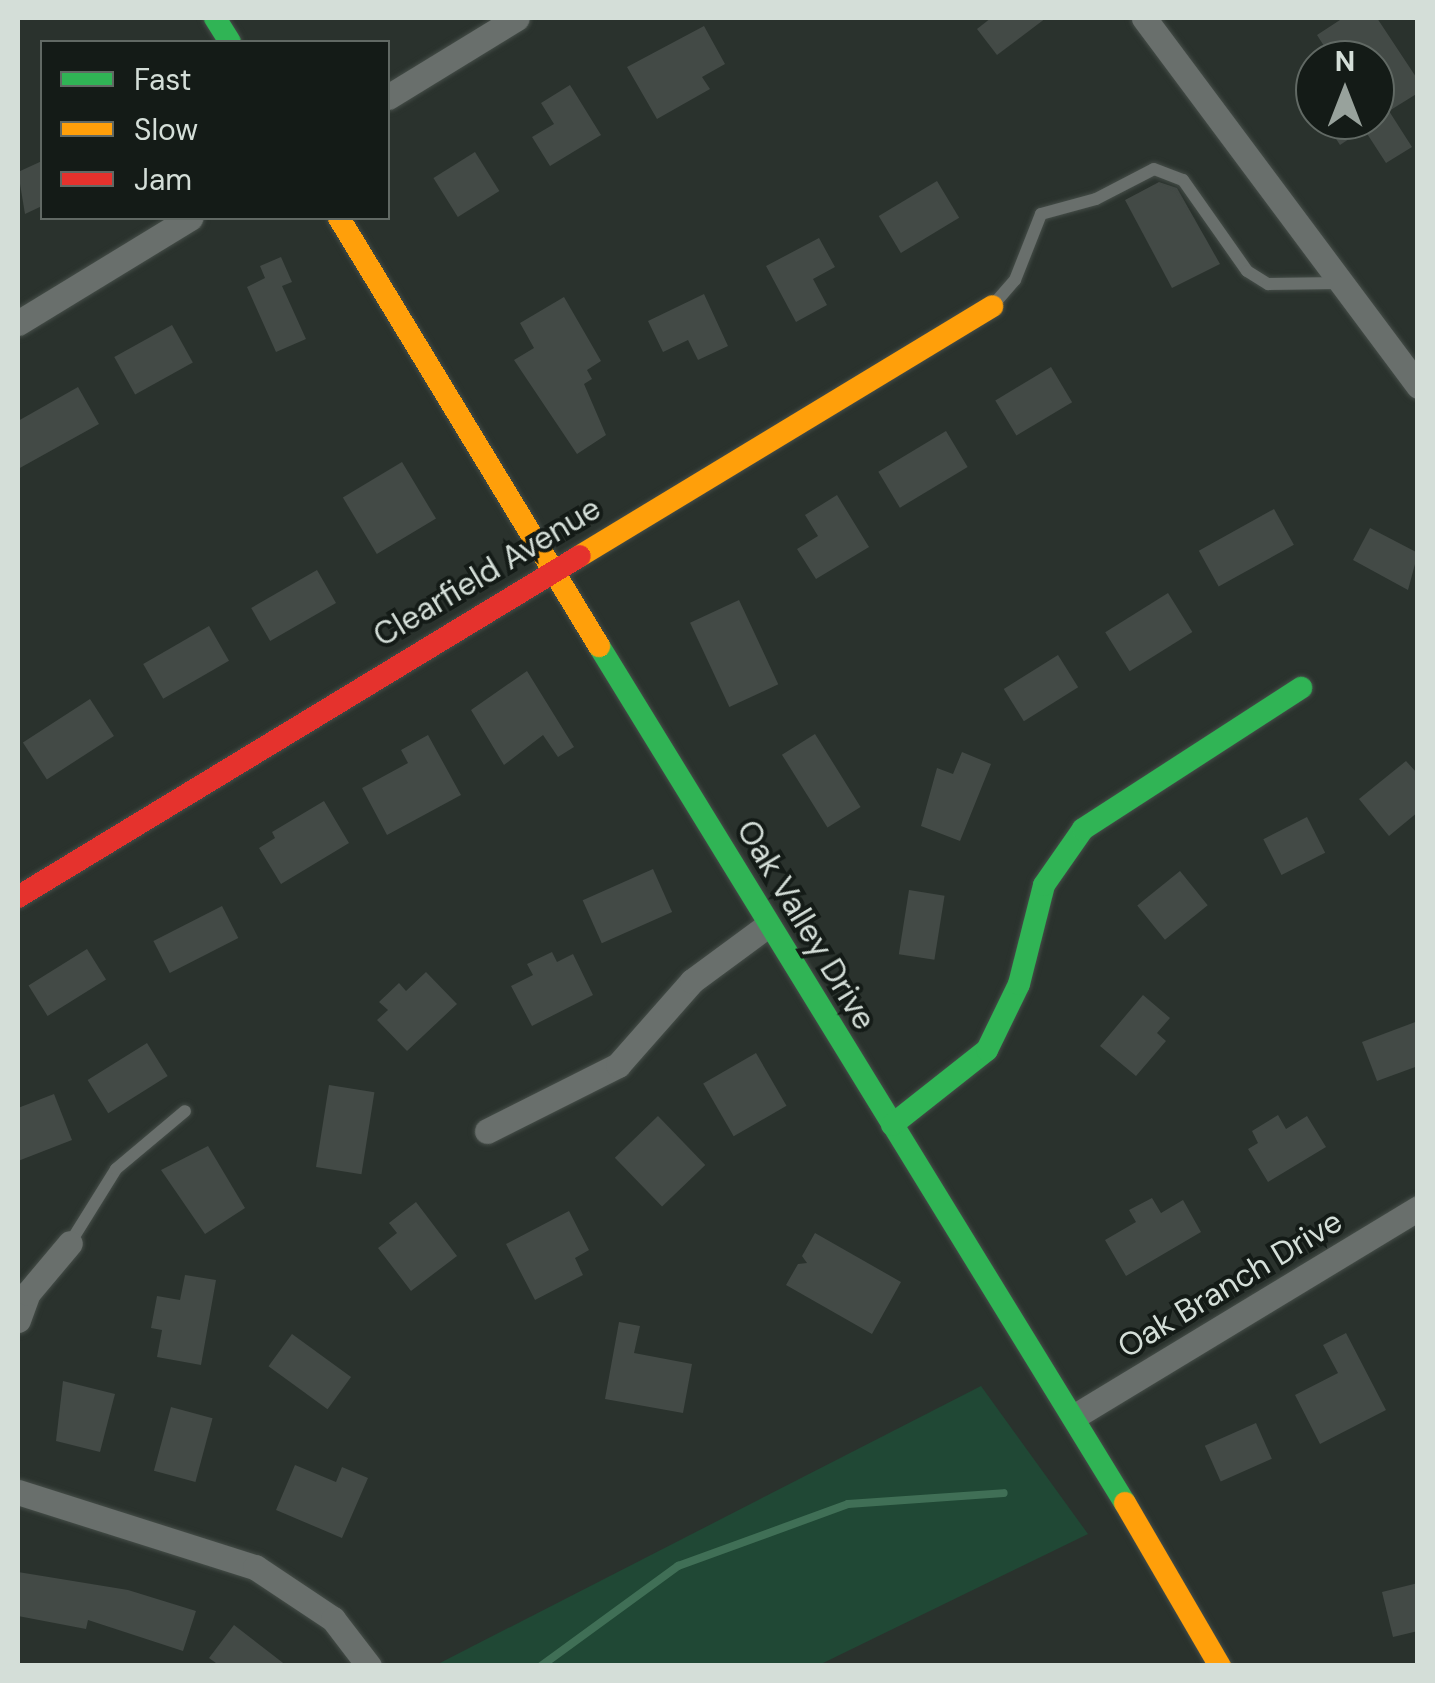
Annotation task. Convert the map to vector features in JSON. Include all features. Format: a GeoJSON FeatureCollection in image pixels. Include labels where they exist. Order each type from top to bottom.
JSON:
{"type":"FeatureCollection","features":[{"type":"Feature","properties":{"kind":"street"},"geometry":{"type":"LineString","coordinates":[[214,18],[229,40]]}},
{"type":"Feature","properties":{"kind":"street"},"geometry":{"type":"LineString","coordinates":[[390,96],[517,18]]}},
{"type":"Feature","properties":{"kind":"street"},"geometry":{"type":"LineString","coordinates":[[1144,18],[1418,386]]}},
{"type":"Feature","properties":{"kind":"street"},"geometry":{"type":"LineString","coordinates":[[18,322],[187,220]]}},
{"type":"Feature","properties":{"kind":"street","name":"Oak Valley Drive"},"geometry":{"type":"LineString","coordinates":[[339,220],[768,925],[1076,1416],[1220,1666]]}},
{"type":"Feature","properties":{"kind":"street","name":"Clearfield Avenue"},"geometry":{"type":"LineString","coordinates":[[18,897],[992,306]]}},
{"type":"Feature","properties":{"kind":"street"},"geometry":{"type":"LineString","coordinates":[[892,1125],[987,1050],[1019,984],[1044,885],[1083,829],[1300,688]]}},
{"type":"Feature","properties":{"kind":"street"},"geometry":{"type":"LineString","coordinates":[[488,1130],[618,1066],[692,980],[768,925]]}},
{"type":"Feature","properties":{"kind":"street","name":"Oak Branch Drive"},"geometry":{"type":"LineString","coordinates":[[1076,1416],[1418,1208]]}},
{"type":"Feature","properties":{"kind":"street"},"geometry":{"type":"LineString","coordinates":[[18,1320],[28,1292],[70,1243]]}},
{"type":"Feature","properties":{"kind":"street"},"geometry":{"type":"LineString","coordinates":[[18,1492],[255,1567],[333,1620],[369,1666]]}},
{"type":"Feature","properties":{"kind":"lane"},"geometry":{"type":"LineString","coordinates":[[992,306],[1015,280],[1040,214],[1096,199],[1154,169],[1183,180],[1247,271],[1268,284],[1341,282]]}},
{"type":"Feature","properties":{"kind":"lane"},"geometry":{"type":"LineString","coordinates":[[70,1243],[116,1169],[185,1111]]}},
{"type":"Feature","properties":{"kind":"green space"},"geometry":{"type":"Polygon","coordinates":[[[981,1386],[1088,1534],[819,1665],[436,1665],[981,1386]]]}},
{"type":"Feature","properties":{"kind":"building"},"geometry":{"type":"Polygon","coordinates":[[[991,18],[1046,18],[997,55],[977,29],[991,18]]]}},
{"type":"Feature","properties":{"kind":"building"},"geometry":{"type":"Polygon","coordinates":[[[1343,18],[1377,18],[1392,40],[1320,40],[1317,35],[1343,18]]]}},
{"type":"Feature","properties":{"kind":"building"},"geometry":{"type":"Polygon","coordinates":[[[704,26],[725,64],[702,77],[710,89],[657,119],[627,67],[704,26]]]}},
{"type":"Feature","properties":{"kind":"building"},"geometry":{"type":"Polygon","coordinates":[[[1395,45],[1418,80],[1418,93],[1395,107],[1395,45]]]}},
{"type":"Feature","properties":{"kind":"building"},"geometry":{"type":"Polygon","coordinates":[[[570,85],[601,135],[550,166],[532,137],[554,124],[541,103],[570,85]]]}},
{"type":"Feature","properties":{"kind":"building"},"geometry":{"type":"Polygon","coordinates":[[[1395,120],[1412,147],[1386,163],[1371,140],[1395,140],[1395,120]]]}},
{"type":"Feature","properties":{"kind":"building"},"geometry":{"type":"Polygon","coordinates":[[[475,152],[499,191],[458,217],[433,178],[475,152]]]}},
{"type":"Feature","properties":{"kind":"building"},"geometry":{"type":"Polygon","coordinates":[[[40,162],[40,207],[25,214],[18,172],[40,162]]]}},
{"type":"Feature","properties":{"kind":"building"},"geometry":{"type":"Polygon","coordinates":[[[937,181],[959,218],[901,253],[879,216],[937,181]]]}},
{"type":"Feature","properties":{"kind":"building"},"geometry":{"type":"Polygon","coordinates":[[[1159,182],[1177,188],[1220,264],[1172,288],[1125,200],[1159,182]]]}},
{"type":"Feature","properties":{"kind":"building"},"geometry":{"type":"Polygon","coordinates":[[[819,238],[835,267],[813,279],[827,305],[796,322],[766,266],[819,238]]]}},
{"type":"Feature","properties":{"kind":"building"},"geometry":{"type":"Polygon","coordinates":[[[281,257],[292,282],[282,286],[306,339],[276,352],[247,287],[265,278],[260,266],[281,257]]]}},
{"type":"Feature","properties":{"kind":"building"},"geometry":{"type":"Polygon","coordinates":[[[704,294],[728,346],[698,360],[688,340],[663,352],[648,321],[704,294]]]}},
{"type":"Feature","properties":{"kind":"building"},"geometry":{"type":"Polygon","coordinates":[[[564,297],[601,361],[587,370],[592,379],[584,384],[606,435],[577,454],[514,360],[534,348],[520,323],[564,297]]]}},
{"type":"Feature","properties":{"kind":"building"},"geometry":{"type":"Polygon","coordinates":[[[172,325],[193,363],[135,395],[114,357],[172,325]]]}},
{"type":"Feature","properties":{"kind":"building"},"geometry":{"type":"Polygon","coordinates":[[[1051,367],[1072,402],[1016,436],[995,400],[1051,367]]]}},
{"type":"Feature","properties":{"kind":"building"},"geometry":{"type":"Polygon","coordinates":[[[78,387],[99,424],[18,469],[18,421],[78,387]]]}},
{"type":"Feature","properties":{"kind":"building"},"geometry":{"type":"Polygon","coordinates":[[[946,431],[968,467],[900,508],[878,472],[946,431]]]}},
{"type":"Feature","properties":{"kind":"building"},"geometry":{"type":"Polygon","coordinates":[[[402,462],[436,519],[377,554],[343,498],[402,462]]]}},
{"type":"Feature","properties":{"kind":"building"},"geometry":{"type":"Polygon","coordinates":[[[837,495],[869,547],[816,579],[797,549],[818,536],[805,515],[837,495]]]}},
{"type":"Feature","properties":{"kind":"building"},"geometry":{"type":"Polygon","coordinates":[[[1274,509],[1294,545],[1219,587],[1199,551],[1274,509]]]}},
{"type":"Feature","properties":{"kind":"building"},"geometry":{"type":"Polygon","coordinates":[[[1370,528],[1418,553],[1408,590],[1353,560],[1370,528]]]}},
{"type":"Feature","properties":{"kind":"building"},"geometry":{"type":"Polygon","coordinates":[[[317,570],[336,603],[270,641],[251,608],[317,570]]]}},
{"type":"Feature","properties":{"kind":"building"},"geometry":{"type":"Polygon","coordinates":[[[1168,593],[1192,632],[1130,671],[1105,632],[1168,593]]]}},
{"type":"Feature","properties":{"kind":"building"},"geometry":{"type":"Polygon","coordinates":[[[739,600],[778,684],[729,707],[690,623],[739,600]]]}},
{"type":"Feature","properties":{"kind":"building"},"geometry":{"type":"Polygon","coordinates":[[[209,626],[229,661],[163,699],[143,664],[209,626]]]}},
{"type":"Feature","properties":{"kind":"building"},"geometry":{"type":"Polygon","coordinates":[[[1058,655],[1078,687],[1024,721],[1004,689],[1058,655]]]}},
{"type":"Feature","properties":{"kind":"building"},"geometry":{"type":"Polygon","coordinates":[[[527,671],[574,747],[558,757],[543,735],[504,765],[471,710],[527,671]]]}},
{"type":"Feature","properties":{"kind":"building"},"geometry":{"type":"Polygon","coordinates":[[[90,699],[114,736],[47,779],[23,743],[90,699]]]}},
{"type":"Feature","properties":{"kind":"building"},"geometry":{"type":"Polygon","coordinates":[[[815,734],[861,807],[827,828],[782,755],[815,734]]]}},
{"type":"Feature","properties":{"kind":"building"},"geometry":{"type":"Polygon","coordinates":[[[428,735],[461,795],[387,835],[362,788],[408,763],[401,750],[428,735]]]}},
{"type":"Feature","properties":{"kind":"building"},"geometry":{"type":"Polygon","coordinates":[[[962,752],[991,764],[960,841],[921,826],[937,768],[953,774],[962,752]]]}},
{"type":"Feature","properties":{"kind":"building"},"geometry":{"type":"Polygon","coordinates":[[[1406,761],[1418,774],[1418,812],[1389,836],[1359,799],[1406,761]]]}},
{"type":"Feature","properties":{"kind":"building"},"geometry":{"type":"Polygon","coordinates":[[[324,801],[349,843],[281,884],[259,848],[275,838],[272,832],[324,801]]]}},
{"type":"Feature","properties":{"kind":"building"},"geometry":{"type":"Polygon","coordinates":[[[1307,817],[1325,853],[1282,875],[1263,839],[1307,817]]]}},
{"type":"Feature","properties":{"kind":"building"},"geometry":{"type":"Polygon","coordinates":[[[653,869],[672,912],[602,943],[583,900],[653,869]]]}},
{"type":"Feature","properties":{"kind":"building"},"geometry":{"type":"Polygon","coordinates":[[[1180,871],[1208,905],[1165,940],[1137,906],[1180,871]]]}},
{"type":"Feature","properties":{"kind":"building"},"geometry":{"type":"Polygon","coordinates":[[[909,890],[945,896],[934,960],[899,954],[909,890]]]}},
{"type":"Feature","properties":{"kind":"building"},"geometry":{"type":"Polygon","coordinates":[[[222,906],[238,938],[170,973],[153,941],[222,906]]]}},
{"type":"Feature","properties":{"kind":"building"},"geometry":{"type":"Polygon","coordinates":[[[87,949],[106,980],[48,1016],[28,986],[87,949]]]}},
{"type":"Feature","properties":{"kind":"building"},"geometry":{"type":"Polygon","coordinates":[[[552,952],[557,962],[573,954],[593,995],[532,1026],[511,986],[533,975],[527,964],[552,952]]]}},
{"type":"Feature","properties":{"kind":"building"},"geometry":{"type":"Polygon","coordinates":[[[426,972],[457,1004],[407,1051],[377,1020],[388,1010],[379,1002],[399,983],[406,991],[426,972]]]}},
{"type":"Feature","properties":{"kind":"building"},"geometry":{"type":"Polygon","coordinates":[[[1143,995],[1170,1018],[1157,1033],[1166,1041],[1136,1076],[1100,1046],[1143,995]]]}},
{"type":"Feature","properties":{"kind":"building"},"geometry":{"type":"Polygon","coordinates":[[[1418,1021],[1418,1066],[1377,1081],[1362,1042],[1418,1021]]]}},
{"type":"Feature","properties":{"kind":"building"},"geometry":{"type":"Polygon","coordinates":[[[147,1043],[168,1076],[108,1113],[88,1080],[147,1043]]]}},
{"type":"Feature","properties":{"kind":"building"},"geometry":{"type":"Polygon","coordinates":[[[756,1053],[787,1106],[734,1136],[703,1084],[756,1053]]]}},
{"type":"Feature","properties":{"kind":"building"},"geometry":{"type":"Polygon","coordinates":[[[329,1085],[374,1092],[361,1174],[316,1167],[329,1085]]]}},
{"type":"Feature","properties":{"kind":"building"},"geometry":{"type":"Polygon","coordinates":[[[54,1094],[72,1140],[18,1161],[18,1108],[54,1094]]]}},
{"type":"Feature","properties":{"kind":"building"},"geometry":{"type":"Polygon","coordinates":[[[1278,1115],[1286,1129],[1307,1116],[1326,1147],[1268,1182],[1248,1149],[1258,1143],[1252,1131],[1278,1115]]]}},
{"type":"Feature","properties":{"kind":"building"},"geometry":{"type":"Polygon","coordinates":[[[658,1116],[705,1165],[662,1207],[615,1158],[658,1116]]]}},
{"type":"Feature","properties":{"kind":"building"},"geometry":{"type":"Polygon","coordinates":[[[208,1146],[245,1208],[205,1234],[161,1170],[208,1146]]]}},
{"type":"Feature","properties":{"kind":"building"},"geometry":{"type":"Polygon","coordinates":[[[1152,1198],[1161,1213],[1183,1200],[1201,1232],[1126,1276],[1105,1240],[1136,1222],[1129,1210],[1152,1198]]]}},
{"type":"Feature","properties":{"kind":"building"},"geometry":{"type":"Polygon","coordinates":[[[416,1202],[457,1256],[411,1291],[378,1248],[397,1233],[389,1223],[416,1202]]]}},
{"type":"Feature","properties":{"kind":"building"},"geometry":{"type":"Polygon","coordinates":[[[569,1211],[589,1250],[575,1258],[583,1275],[535,1300],[506,1244],[569,1211]]]}},
{"type":"Feature","properties":{"kind":"building"},"geometry":{"type":"Polygon","coordinates":[[[815,1233],[901,1282],[872,1334],[786,1285],[798,1264],[807,1263],[802,1256],[815,1233]]]}},
{"type":"Feature","properties":{"kind":"building"},"geometry":{"type":"Polygon","coordinates":[[[185,1275],[216,1280],[201,1365],[157,1357],[162,1330],[151,1328],[157,1296],[180,1300],[185,1275]]]}},
{"type":"Feature","properties":{"kind":"building"},"geometry":{"type":"Polygon","coordinates":[[[619,1322],[640,1326],[634,1353],[692,1364],[683,1413],[605,1399],[619,1322]]]}},
{"type":"Feature","properties":{"kind":"building"},"geometry":{"type":"Polygon","coordinates":[[[1346,1333],[1386,1410],[1320,1444],[1295,1395],[1338,1373],[1323,1345],[1346,1333]]]}},
{"type":"Feature","properties":{"kind":"building"},"geometry":{"type":"Polygon","coordinates":[[[292,1334],[351,1377],[328,1409],[268,1366],[292,1334]]]}},
{"type":"Feature","properties":{"kind":"building"},"geometry":{"type":"Polygon","coordinates":[[[63,1381],[115,1394],[100,1452],[56,1441],[63,1381]]]}},
{"type":"Feature","properties":{"kind":"building"},"geometry":{"type":"Polygon","coordinates":[[[171,1407],[213,1418],[195,1482],[154,1471],[171,1407]]]}},
{"type":"Feature","properties":{"kind":"building"},"geometry":{"type":"Polygon","coordinates":[[[1256,1423],[1272,1459],[1221,1481],[1205,1446],[1256,1423]]]}},
{"type":"Feature","properties":{"kind":"building"},"geometry":{"type":"Polygon","coordinates":[[[295,1465],[336,1482],[342,1467],[368,1478],[342,1538],[276,1510],[295,1465]]]}},
{"type":"Feature","properties":{"kind":"building"},"geometry":{"type":"Polygon","coordinates":[[[18,1572],[128,1590],[196,1611],[183,1651],[88,1620],[86,1629],[18,1616],[18,1572]]]}},
{"type":"Feature","properties":{"kind":"building"},"geometry":{"type":"Polygon","coordinates":[[[1418,1583],[1418,1631],[1393,1637],[1382,1592],[1418,1583]]]}},
{"type":"Feature","properties":{"kind":"building"},"geometry":{"type":"Polygon","coordinates":[[[234,1625],[287,1666],[220,1666],[209,1658],[234,1625]]]}},
{"type":"Feature","properties":{"kind":"waterway"},"geometry":{"type":"LineString","coordinates":[[541,1666],[678,1566],[848,1504],[1004,1493]]}},
{"type":"Feature","properties":{"kind":"traffic: fast"},"geometry":{"type":"LineString","coordinates":[[215,18],[229,40]]}},
{"type":"Feature","properties":{"kind":"traffic: fast"},"geometry":{"type":"LineString","coordinates":[[599,646],[1125,1503]]}},
{"type":"Feature","properties":{"kind":"traffic: fast"},"geometry":{"type":"LineString","coordinates":[[892,1125],[987,1050],[1019,984],[1044,885],[1083,829],[1301,688]]}},
{"type":"Feature","properties":{"kind":"traffic: slow"},"geometry":{"type":"LineString","coordinates":[[340,220],[599,646]]}},
{"type":"Feature","properties":{"kind":"traffic: slow"},"geometry":{"type":"LineString","coordinates":[[580,556],[992,306]]}},
{"type":"Feature","properties":{"kind":"traffic: slow"},"geometry":{"type":"LineString","coordinates":[[1125,1503],[1220,1666]]}},
{"type":"Feature","properties":{"kind":"traffic: jam"},"geometry":{"type":"LineString","coordinates":[[18,897],[580,556]]}}]}
